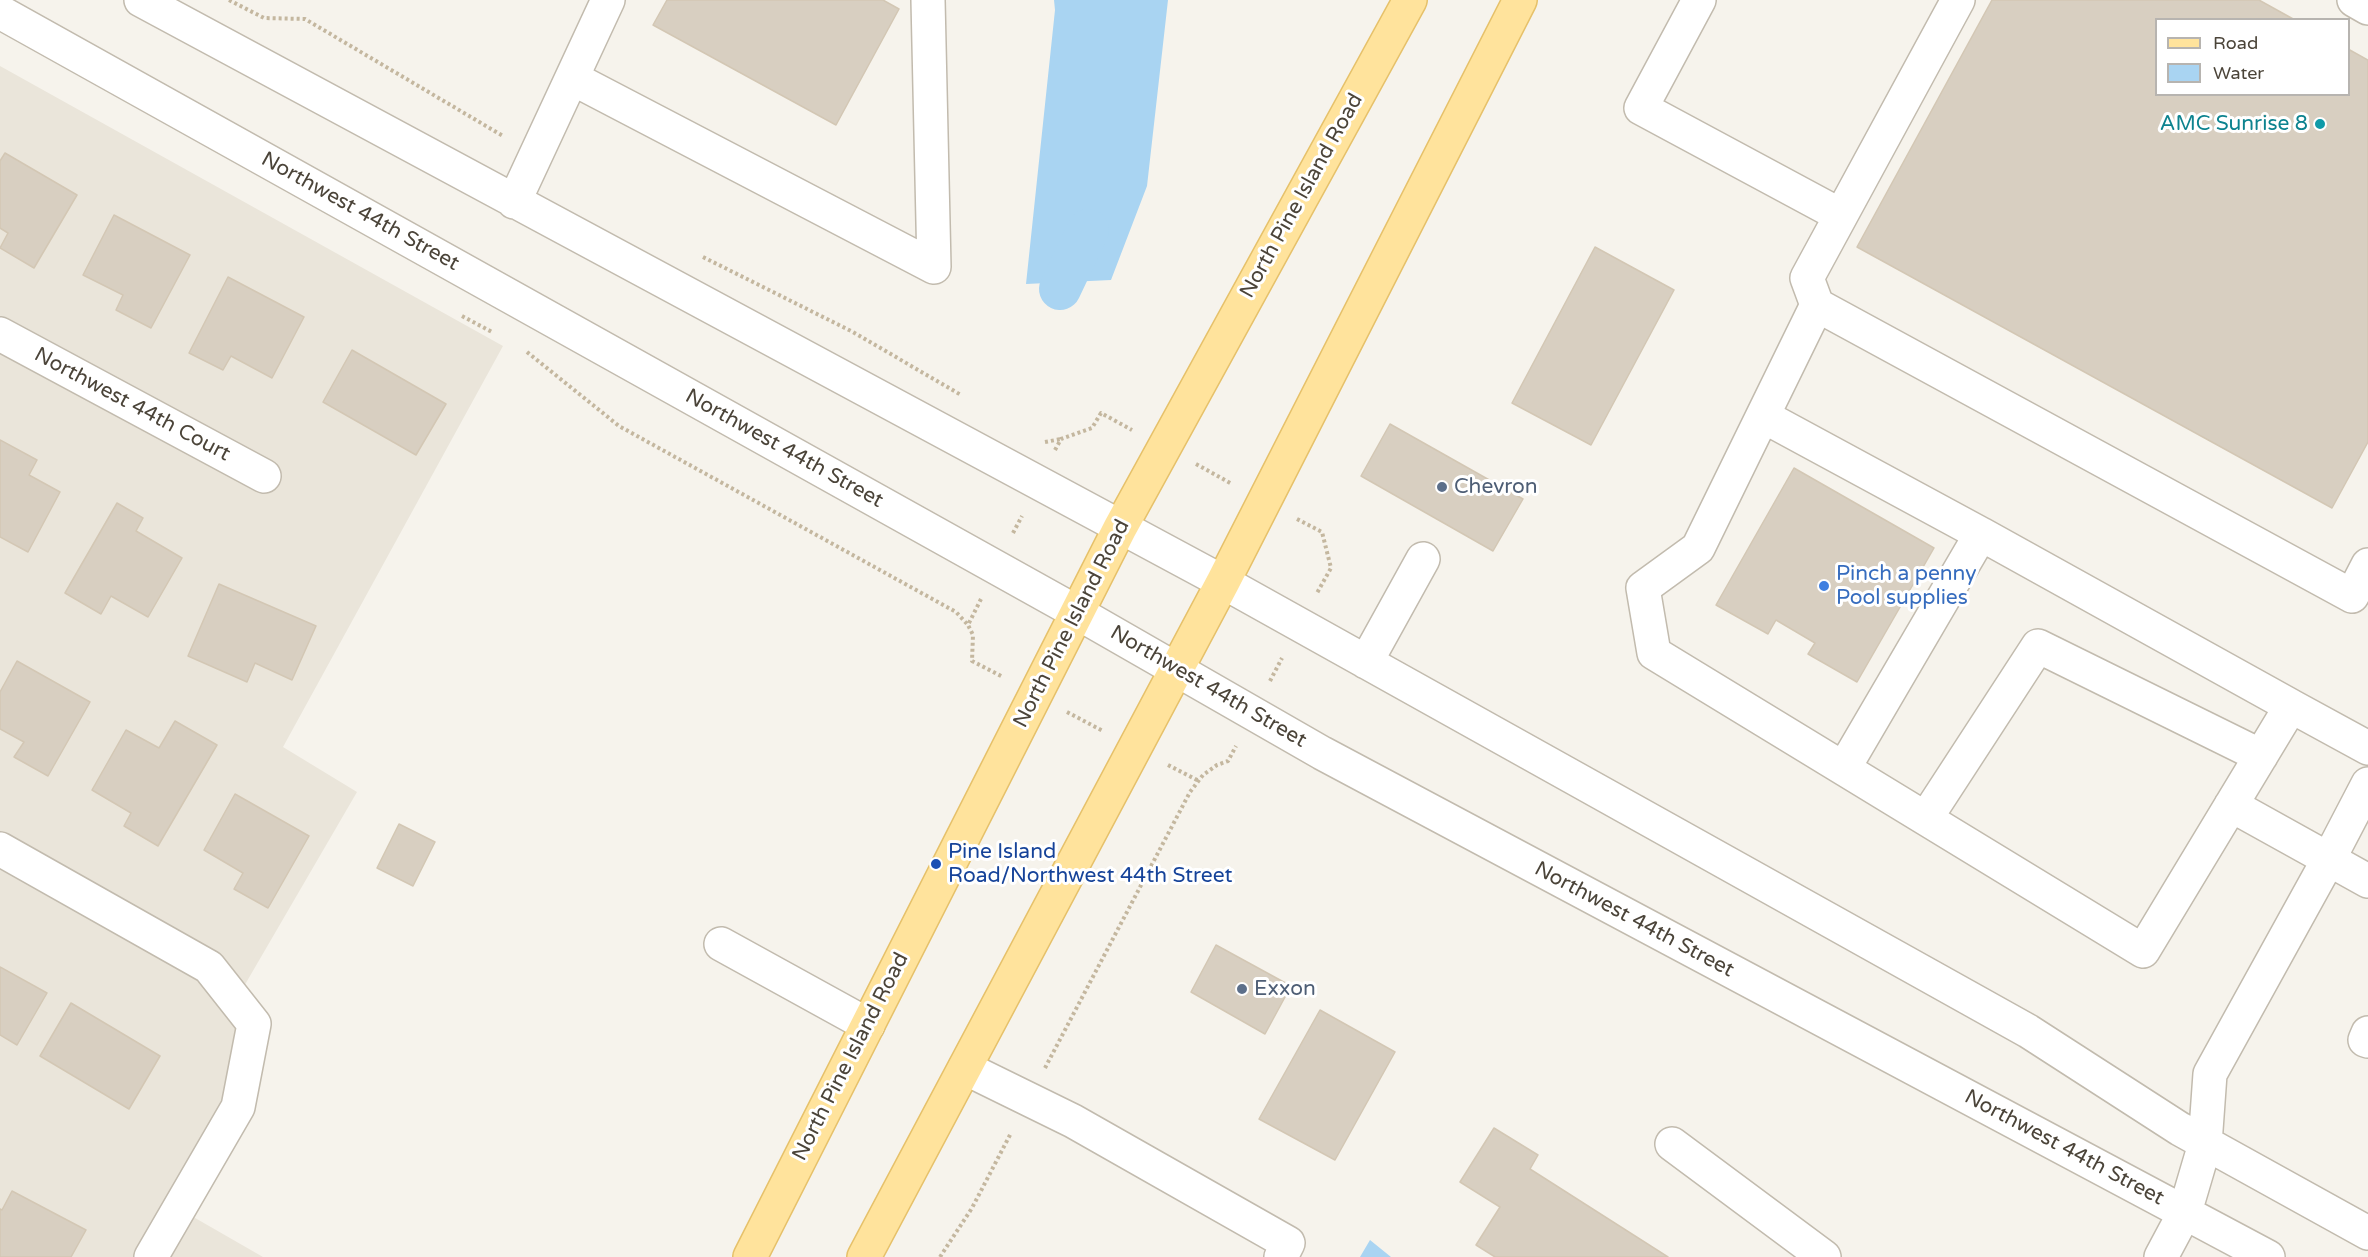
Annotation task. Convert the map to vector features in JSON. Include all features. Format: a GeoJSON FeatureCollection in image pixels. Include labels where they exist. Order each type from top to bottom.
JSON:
{"type":"FeatureCollection","features":[{"type":"Feature","properties":{"kind":"main road","name":"North Pine Island Road"},"geometry":{"type":"LineString","coordinates":[[752,1254],[1120,528],[1410,0]]}},
{"type":"Feature","properties":{"kind":"main road"},"geometry":{"type":"LineString","coordinates":[[864,1257],[1223,582],[1520,0]]}},
{"type":"Feature","properties":{"kind":"street"},"geometry":{"type":"LineString","coordinates":[[141,0],[1223,582],[2028,1031],[2205,1144],[2368,1233]]}},
{"type":"Feature","properties":{"kind":"street"},"geometry":{"type":"LineString","coordinates":[[514,202],[608,0]]}},
{"type":"Feature","properties":{"kind":"street"},"geometry":{"type":"LineString","coordinates":[[572,78],[934,267],[928,0]]}},
{"type":"Feature","properties":{"kind":"street"},"geometry":{"type":"LineString","coordinates":[[1699,0],[1641,108],[1840,215]]}},
{"type":"Feature","properties":{"kind":"street"},"geometry":{"type":"LineString","coordinates":[[1958,0],[1807,278],[1817,305],[2360,600],[2368,565]]}},
{"type":"Feature","properties":{"kind":"street"},"geometry":{"type":"LineString","coordinates":[[2354,0],[2368,8]]}},
{"type":"Feature","properties":{"kind":"street","name":"Northwest 44th Street"},"geometry":{"type":"LineString","coordinates":[[0,12],[1434,814],[2268,1257]]}},
{"type":"Feature","properties":{"kind":"street"},"geometry":{"type":"LineString","coordinates":[[1817,305],[1698,548],[1642,588],[1654,654],[2143,951],[2291,706]]}},
{"type":"Feature","properties":{"kind":"street","name":"Northwest 44th Court"},"geometry":{"type":"LineString","coordinates":[[0,334],[264,476]]}},
{"type":"Feature","properties":{"kind":"street"},"geometry":{"type":"LineString","coordinates":[[1763,416],[2368,748]]}},
{"type":"Feature","properties":{"kind":"street"},"geometry":{"type":"LineString","coordinates":[[1844,768],[1981,534]]}},
{"type":"Feature","properties":{"kind":"street"},"geometry":{"type":"LineString","coordinates":[[1366,662],[1423,560]]}},
{"type":"Feature","properties":{"kind":"street"},"geometry":{"type":"LineString","coordinates":[[1926,818],[2038,646],[2261,756]]}},
{"type":"Feature","properties":{"kind":"street"},"geometry":{"type":"LineString","coordinates":[[2161,1257],[2185,1212],[2205,1144],[2210,1074],[2329,861],[2368,784]]}},
{"type":"Feature","properties":{"kind":"street"},"geometry":{"type":"LineString","coordinates":[[2231,805],[2368,881]]}},
{"type":"Feature","properties":{"kind":"street"},"geometry":{"type":"LineString","coordinates":[[0,849],[209,966],[254,1024],[238,1107],[152,1257]]}},
{"type":"Feature","properties":{"kind":"street"},"geometry":{"type":"LineString","coordinates":[[721,944],[868,1025]]}},
{"type":"Feature","properties":{"kind":"street"},"geometry":{"type":"LineString","coordinates":[[2368,1033],[2365,1040],[2368,1041]]}},
{"type":"Feature","properties":{"kind":"street"},"geometry":{"type":"LineString","coordinates":[[965,1068],[1073,1121],[1288,1243],[1281,1257]]}},
{"type":"Feature","properties":{"kind":"street"},"geometry":{"type":"LineString","coordinates":[[1672,1144],[1824,1257]]}},
{"type":"Feature","properties":{"kind":"path"},"geometry":{"type":"LineString","coordinates":[[229,0],[264,18],[304,19],[536,155]]}},
{"type":"Feature","properties":{"kind":"path"},"geometry":{"type":"LineString","coordinates":[[700,255],[853,332],[968,400]]}},
{"type":"Feature","properties":{"kind":"path"},"geometry":{"type":"LineString","coordinates":[[455,312],[486,330],[496,333]]}},
{"type":"Feature","properties":{"kind":"path"},"geometry":{"type":"LineString","coordinates":[[524,349],[619,426],[956,612],[968,625],[973,635],[972,661],[1199,781]]}},
{"type":"Feature","properties":{"kind":"path"},"geometry":{"type":"LineString","coordinates":[[940,1257],[972,1208],[1190,792],[1203,774],[1216,765],[1228,761],[1331,568],[1322,532],[1101,413],[1092,428],[1048,443],[1040,442]]}},
{"type":"Feature","properties":{"kind":"path"},"geometry":{"type":"LineString","coordinates":[[968,625],[1061,439]]}},
{"type":"Feature","properties":{"kind":"shaded area"},"geometry":{"type":"Polygon","coordinates":[[[0,66],[503,346],[283,747],[357,792],[236,1000],[254,1024],[232,1102],[176,1207],[263,1257],[0,1257],[0,66]]]}},
{"type":"Feature","properties":{"kind":"water"},"geometry":{"type":"Polygon","coordinates":[[[1054,0],[1168,0],[1147,186],[1111,280],[1026,284],[1055,10],[1054,0]]]}},
{"type":"Feature","properties":{"kind":"water"},"geometry":{"type":"Polygon","coordinates":[[[1370,1240],[1391,1257],[1360,1257],[1370,1240]]]}},
{"type":"Feature","properties":{"kind":"building"},"geometry":{"type":"Polygon","coordinates":[[[667,0],[883,0],[899,9],[836,125],[653,25],[667,0]]]}},
{"type":"Feature","properties":{"kind":"building"},"geometry":{"type":"Polygon","coordinates":[[[1992,0],[2259,0],[2291,18],[2155,18],[2155,96],[2350,96],[2350,50],[2368,60],[2368,442],[2332,508],[1857,247],[1992,0]]]}},
{"type":"Feature","properties":{"kind":"building"},"geometry":{"type":"Polygon","coordinates":[[[5,153],[77,195],[34,268],[0,248],[8,233],[0,228],[0,161],[5,153]]]}},
{"type":"Feature","properties":{"kind":"building"},"geometry":{"type":"Polygon","coordinates":[[[114,215],[190,255],[151,328],[116,310],[123,295],[83,275],[114,215]]]}},
{"type":"Feature","properties":{"kind":"building"},"geometry":{"type":"Polygon","coordinates":[[[1595,247],[1674,290],[1591,445],[1512,403],[1595,247]]]}},
{"type":"Feature","properties":{"kind":"building"},"geometry":{"type":"Polygon","coordinates":[[[228,277],[304,317],[272,378],[231,356],[223,370],[189,353],[228,277]]]}},
{"type":"Feature","properties":{"kind":"building"},"geometry":{"type":"Polygon","coordinates":[[[352,350],[446,404],[416,455],[323,402],[352,350]]]}},
{"type":"Feature","properties":{"kind":"building","name":"Chevron"},"geometry":{"type":"Polygon","coordinates":[[[1390,424],[1523,499],[1493,551],[1361,476],[1390,424]]]}},
{"type":"Feature","properties":{"kind":"building"},"geometry":{"type":"Polygon","coordinates":[[[0,440],[37,460],[29,475],[60,492],[28,552],[0,537],[0,440]]]}},
{"type":"Feature","properties":{"kind":"building"},"geometry":{"type":"Polygon","coordinates":[[[1794,468],[1934,548],[1857,682],[1808,654],[1815,643],[1776,620],[1768,634],[1716,605],[1794,468]]]}},
{"type":"Feature","properties":{"kind":"building"},"geometry":{"type":"Polygon","coordinates":[[[117,503],[143,518],[136,531],[182,558],[148,617],[111,596],[101,614],[65,593],[117,503]]]}},
{"type":"Feature","properties":{"kind":"building"},"geometry":{"type":"Polygon","coordinates":[[[219,584],[316,626],[292,680],[255,663],[247,682],[188,656],[219,584]]]}},
{"type":"Feature","properties":{"kind":"building"},"geometry":{"type":"Polygon","coordinates":[[[17,661],[90,702],[48,776],[14,757],[24,742],[0,729],[0,692],[17,661]]]}},
{"type":"Feature","properties":{"kind":"building"},"geometry":{"type":"Polygon","coordinates":[[[175,721],[217,745],[158,846],[124,826],[131,813],[92,790],[126,730],[159,748],[175,721]]]}},
{"type":"Feature","properties":{"kind":"building"},"geometry":{"type":"Polygon","coordinates":[[[235,794],[309,836],[268,908],[234,889],[243,873],[204,850],[235,794]]]}},
{"type":"Feature","properties":{"kind":"building"},"geometry":{"type":"Polygon","coordinates":[[[399,824],[435,842],[413,886],[377,868],[399,824]]]}},
{"type":"Feature","properties":{"kind":"building"},"geometry":{"type":"Polygon","coordinates":[[[1216,945],[1291,986],[1265,1034],[1191,992],[1216,945]]]}},
{"type":"Feature","properties":{"kind":"building"},"geometry":{"type":"Polygon","coordinates":[[[0,967],[47,993],[17,1045],[0,1035],[0,967]]]}},
{"type":"Feature","properties":{"kind":"building"},"geometry":{"type":"Polygon","coordinates":[[[71,1003],[160,1056],[129,1109],[40,1056],[71,1003]]]}},
{"type":"Feature","properties":{"kind":"building"},"geometry":{"type":"Polygon","coordinates":[[[1320,1010],[1395,1052],[1335,1160],[1259,1119],[1320,1010]]]}},
{"type":"Feature","properties":{"kind":"building"},"geometry":{"type":"Polygon","coordinates":[[[1494,1128],[1538,1155],[1530,1169],[1668,1257],[1495,1257],[1476,1245],[1500,1207],[1460,1182],[1494,1128]]]}},
{"type":"Feature","properties":{"kind":"building"},"geometry":{"type":"Polygon","coordinates":[[[12,1191],[86,1230],[71,1257],[0,1257],[0,1209],[2,1210],[12,1191]]]}},
{"type":"Feature","properties":{"kind":"waterway"},"geometry":{"type":"LineString","coordinates":[[1060,289],[1088,230]]}},
{"type":"Feature","properties":{"kind":"place","name":"AMC Sunrise 8"},"geometry":{"type":"Point","coordinates":[2320,124]}},
{"type":"Feature","properties":{"kind":"place","name":"Chevron"},"geometry":{"type":"Point","coordinates":[1442,487]}},
{"type":"Feature","properties":{"kind":"place","name":"Pinch a penny Pool supplies"},"geometry":{"type":"Point","coordinates":[1824,586]}},
{"type":"Feature","properties":{"kind":"place","name":"Pine Island Road/Northwest 44th Street"},"geometry":{"type":"Point","coordinates":[936,864]}},
{"type":"Feature","properties":{"kind":"place","name":"Exxon"},"geometry":{"type":"Point","coordinates":[1242,989]}}]}
